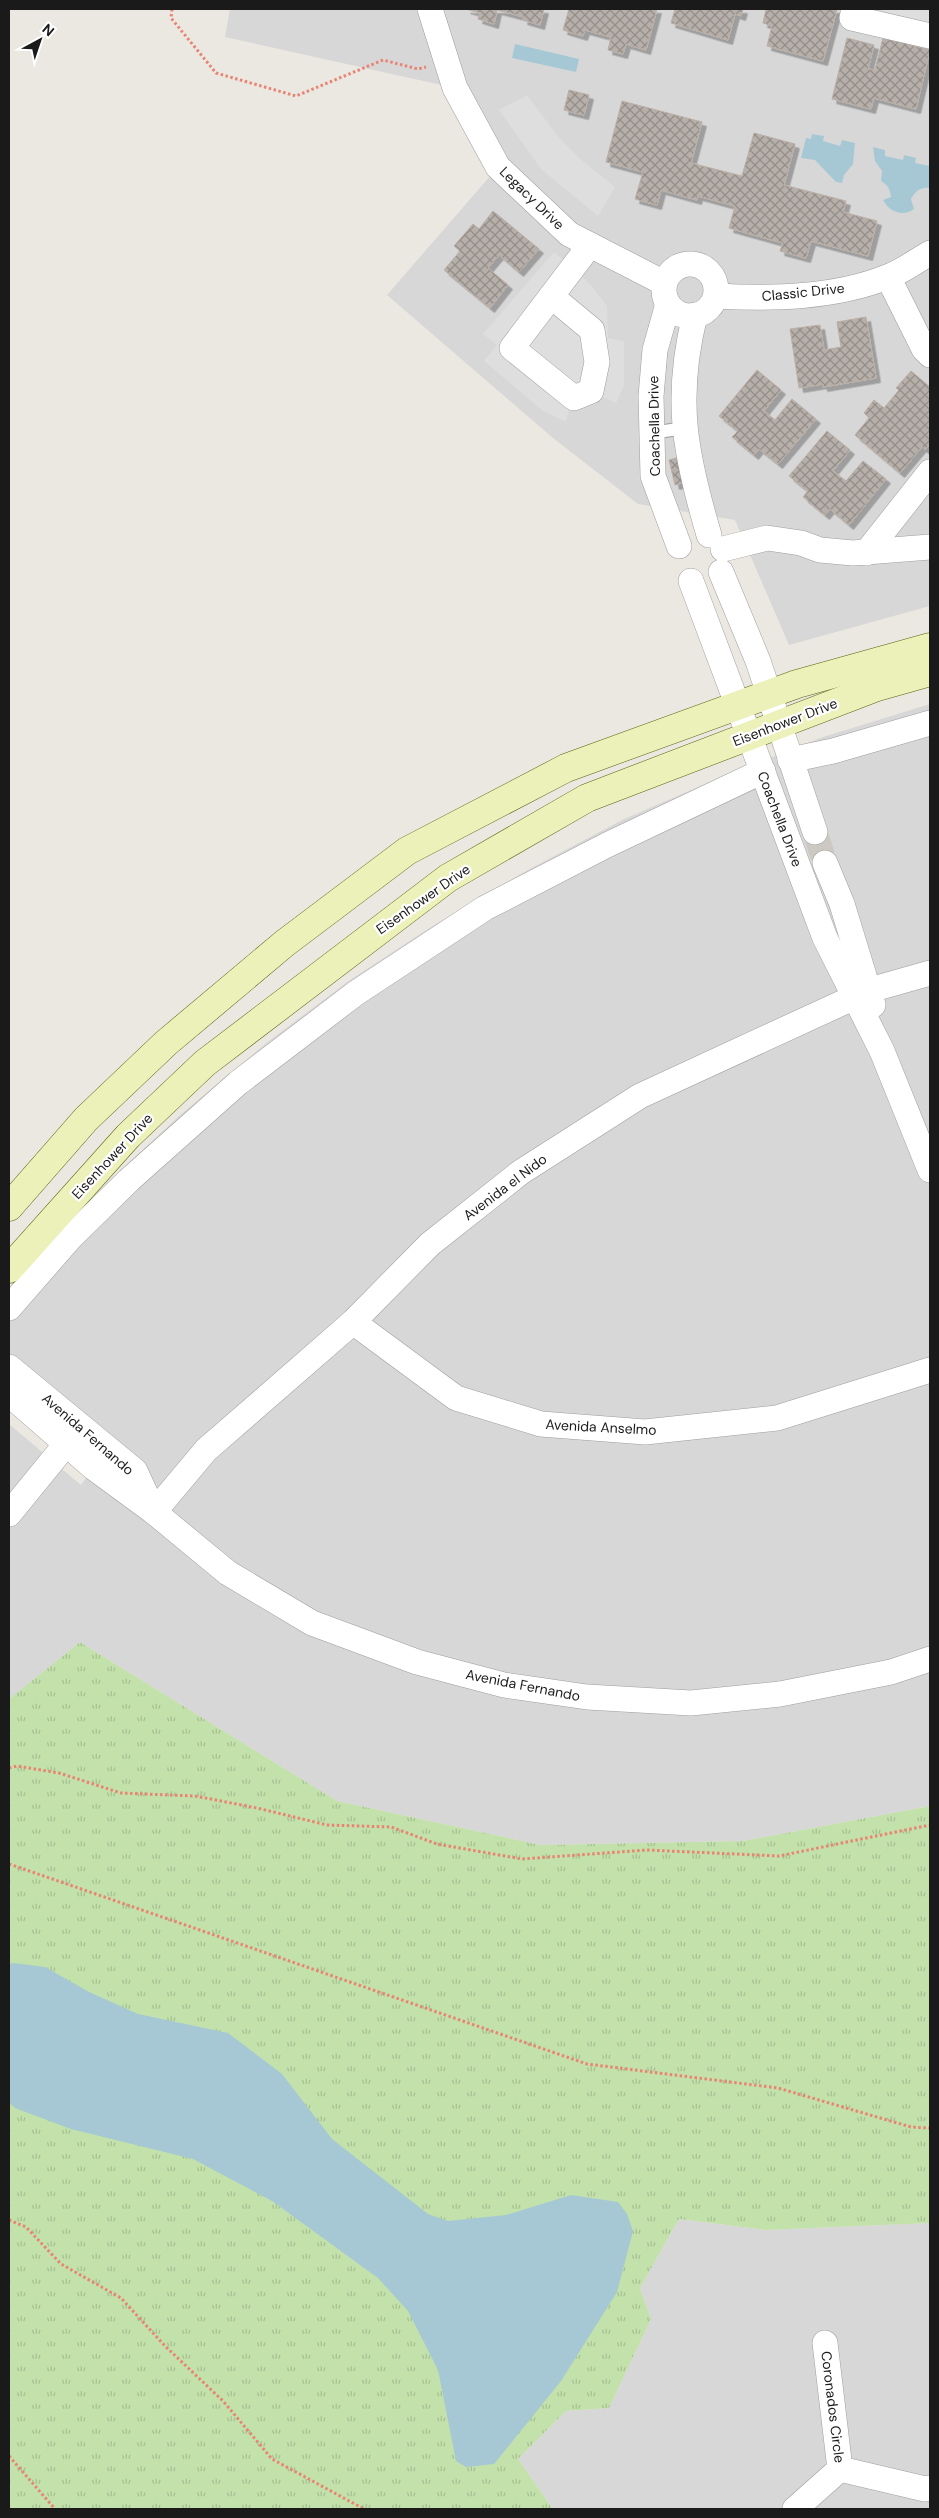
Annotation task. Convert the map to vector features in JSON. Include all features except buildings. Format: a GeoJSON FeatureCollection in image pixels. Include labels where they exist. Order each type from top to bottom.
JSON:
{"type":"FeatureCollection","features":[{"type":"Feature","properties":{"kind":"main road","name":"Eisenhower Drive"},"geometry":{"type":"LineString","coordinates":[[9,1207],[86,1120],[166,1044],[285,943],[407,851],[566,768],[768,694],[930,647]]}},
{"type":"Feature","properties":{"kind":"main road","name":"Eisenhower Drive"},"geometry":{"type":"LineString","coordinates":[[9,1270],[128,1136],[206,1063],[448,878],[587,798],[877,687],[930,672]]}},
{"type":"Feature","properties":{"kind":"street","name":"Legacy Drive"},"geometry":{"type":"LineString","coordinates":[[430,9],[455,88],[498,167],[569,234],[590,245],[666,294]]}},
{"type":"Feature","properties":{"kind":"street"},"geometry":{"type":"LineString","coordinates":[[854,9],[852,18],[930,36]]}},
{"type":"Feature","properties":{"kind":"street"},"geometry":{"type":"LineString","coordinates":[[551,296],[590,245]]}},
{"type":"Feature","properties":{"kind":"street","name":"Classic Drive"},"geometry":{"type":"LineString","coordinates":[[716,296],[748,298],[837,292],[888,277],[930,252]]}},
{"type":"Feature","properties":{"kind":"street"},"geometry":{"type":"LineString","coordinates":[[692,263],[700,266],[714,278],[716,296],[708,308],[696,315],[680,314],[666,294],[674,269],[692,263]]}},
{"type":"Feature","properties":{"kind":"street"},"geometry":{"type":"LineString","coordinates":[[888,277],[924,349],[930,355]]}},
{"type":"Feature","properties":{"kind":"street","name":"Coachella Drive"},"geometry":{"type":"LineString","coordinates":[[666,294],[655,350],[651,396],[653,476],[679,546],[676,553],[677,566],[680,573],[691,581],[762,771],[824,898]]}},
{"type":"Feature","properties":{"kind":"street","name":"Coachella Drive"},"geometry":{"type":"LineString","coordinates":[[696,315],[687,347],[682,417],[692,480],[752,644],[815,832]]}},
{"type":"Feature","properties":{"kind":"street"},"geometry":{"type":"LineString","coordinates":[[866,552],[930,472]]}},
{"type":"Feature","properties":{"kind":"street"},"geometry":{"type":"LineString","coordinates":[[679,546],[688,537],[695,534],[718,552]]}},
{"type":"Feature","properties":{"kind":"street"},"geometry":{"type":"LineString","coordinates":[[718,552],[767,538],[801,543],[820,550],[866,552],[930,546]]}},
{"type":"Feature","properties":{"kind":"street"},"geometry":{"type":"LineString","coordinates":[[691,581],[698,583],[711,581],[718,552]]}},
{"type":"Feature","properties":{"kind":"street"},"geometry":{"type":"LineString","coordinates":[[790,760],[833,751],[930,723]]}},
{"type":"Feature","properties":{"kind":"street","name":"Eisenhower Drive"},"geometry":{"type":"LineString","coordinates":[[9,1308],[70,1238],[129,1180],[238,1083],[356,993],[485,908],[607,845],[762,771]]}},
{"type":"Feature","properties":{"kind":"street","name":"Coachella Drive"},"geometry":{"type":"LineString","coordinates":[[825,863],[825,938],[862,994],[882,1051],[930,1170]]}},
{"type":"Feature","properties":{"kind":"street","name":"Avenida el Nido"},"geometry":{"type":"LineString","coordinates":[[154,1512],[206,1450],[353,1322],[430,1244],[521,1172],[640,1096],[862,994],[930,973]]}},
{"type":"Feature","properties":{"kind":"street","name":"Avenida Anselmo"},"geometry":{"type":"LineString","coordinates":[[353,1322],[456,1398],[541,1424],[644,1432],[776,1418],[930,1370]]}},
{"type":"Feature","properties":{"kind":"street","name":"Avenida Fernando"},"geometry":{"type":"LineString","coordinates":[[9,1367],[135,1471],[154,1512]]}},
{"type":"Feature","properties":{"kind":"street","name":"Avenida Fernando"},"geometry":{"type":"LineString","coordinates":[[9,1394],[94,1468],[154,1512],[228,1573],[312,1623],[417,1662],[504,1685],[587,1698],[691,1703],[780,1694],[891,1672],[930,1659]]}},
{"type":"Feature","properties":{"kind":"street"},"geometry":{"type":"LineString","coordinates":[[9,1514],[66,1444]]}},
{"type":"Feature","properties":{"kind":"street","name":"Coronados Circle"},"geometry":{"type":"LineString","coordinates":[[825,2342],[840,2469],[930,2488]]}},
{"type":"Feature","properties":{"kind":"street"},"geometry":{"type":"LineString","coordinates":[[795,2509],[840,2469]]}},
{"type":"Feature","properties":{"kind":"lane"},"geometry":{"type":"LineString","coordinates":[[652,433],[684,428]]}},
{"type":"Feature","properties":{"kind":"path"},"geometry":{"type":"LineString","coordinates":[[172,9],[171,18],[216,73],[296,96],[384,60],[418,69],[448,64]]}},
{"type":"Feature","properties":{"kind":"path"},"geometry":{"type":"LineString","coordinates":[[9,1768],[17,1766],[58,1773],[120,1793],[195,1796],[257,1808],[327,1825],[391,1827],[437,1844],[522,1859],[647,1850],[779,1856],[930,1825]]}},
{"type":"Feature","properties":{"kind":"path"},"geometry":{"type":"LineString","coordinates":[[9,1864],[587,2064],[778,2088],[911,2127],[930,2128]]}},
{"type":"Feature","properties":{"kind":"path"},"geometry":{"type":"LineString","coordinates":[[9,2220],[26,2227],[60,2264],[120,2298],[223,2401],[272,2459],[364,2509]]}},
{"type":"Feature","properties":{"kind":"path"},"geometry":{"type":"LineString","coordinates":[[9,2456],[55,2509]]}},
{"type":"Feature","properties":{"kind":"shaded area"},"geometry":{"type":"Polygon","coordinates":[[[230,9],[930,9],[930,606],[789,645],[735,520],[638,504],[553,438],[387,295],[498,167],[455,88],[225,37],[230,9]]]}},
{"type":"Feature","properties":{"kind":"shaded area"},"geometry":{"type":"Polygon","coordinates":[[[874,9],[930,9],[930,23],[874,9]]]}},
{"type":"Feature","properties":{"kind":"shaded area"},"geometry":{"type":"Polygon","coordinates":[[[527,95],[556,134],[579,158],[615,187],[598,216],[541,169],[499,110],[527,95]]]}},
{"type":"Feature","properties":{"kind":"shaded area"},"geometry":{"type":"Polygon","coordinates":[[[554,252],[591,285],[607,306],[608,338],[624,341],[624,385],[616,403],[598,395],[570,405],[566,422],[543,411],[484,361],[497,345],[483,334],[554,252]]]}},
{"type":"Feature","properties":{"kind":"shaded area"},"geometry":{"type":"Polygon","coordinates":[[[930,704],[930,1806],[743,1841],[541,1845],[337,1801],[80,1642],[9,1699],[9,1424],[81,1485],[100,1457],[9,1379],[9,1290],[56,1236],[110,1180],[179,1116],[265,1044],[350,980],[434,925],[526,871],[622,820],[728,774],[823,737],[930,704]]]}},
{"type":"Feature","properties":{"kind":"shaded area"},"geometry":{"type":"Polygon","coordinates":[[[679,2219],[765,2230],[930,2223],[930,2509],[553,2509],[518,2459],[566,2411],[609,2408],[651,2319],[640,2288],[679,2219]]]}},
{"type":"Feature","properties":{"kind":"green space"},"geometry":{"type":"Polygon","coordinates":[[[80,1642],[337,1801],[541,1845],[743,1841],[930,1806],[930,2223],[765,2230],[679,2219],[640,2288],[651,2319],[609,2408],[566,2411],[518,2459],[553,2509],[9,2509],[9,1699],[80,1642]]]}},
{"type":"Feature","properties":{"kind":"water"},"geometry":{"type":"Polygon","coordinates":[[[515,44],[579,59],[576,72],[512,58],[515,44]]]}},
{"type":"Feature","properties":{"kind":"water"},"geometry":{"type":"Polygon","coordinates":[[[812,134],[824,136],[823,141],[840,146],[842,140],[855,143],[853,164],[844,175],[842,183],[836,182],[815,160],[801,158],[806,138],[811,139],[812,134]]]}},
{"type":"Feature","properties":{"kind":"water"},"geometry":{"type":"Polygon","coordinates":[[[873,147],[885,150],[885,156],[903,160],[904,155],[916,158],[915,163],[930,166],[930,188],[921,189],[915,193],[911,199],[914,209],[905,213],[897,212],[889,208],[883,200],[891,197],[891,194],[887,186],[881,181],[882,171],[875,161],[873,147]]]}},
{"type":"Feature","properties":{"kind":"water"},"geometry":{"type":"Polygon","coordinates":[[[9,1964],[45,1967],[89,1992],[138,2014],[228,2033],[282,2074],[332,2139],[428,2214],[448,2221],[506,2215],[571,2195],[618,2202],[627,2214],[633,2231],[617,2292],[561,2381],[494,2464],[466,2467],[456,2461],[438,2370],[408,2311],[378,2278],[272,2201],[193,2159],[71,2129],[15,2108],[9,2102],[9,1964]]]}},
{"type":"Feature","properties":{"kind":"tunnel"},"geometry":{"type":"LineString","coordinates":[[815,832],[825,863]]}}]}
